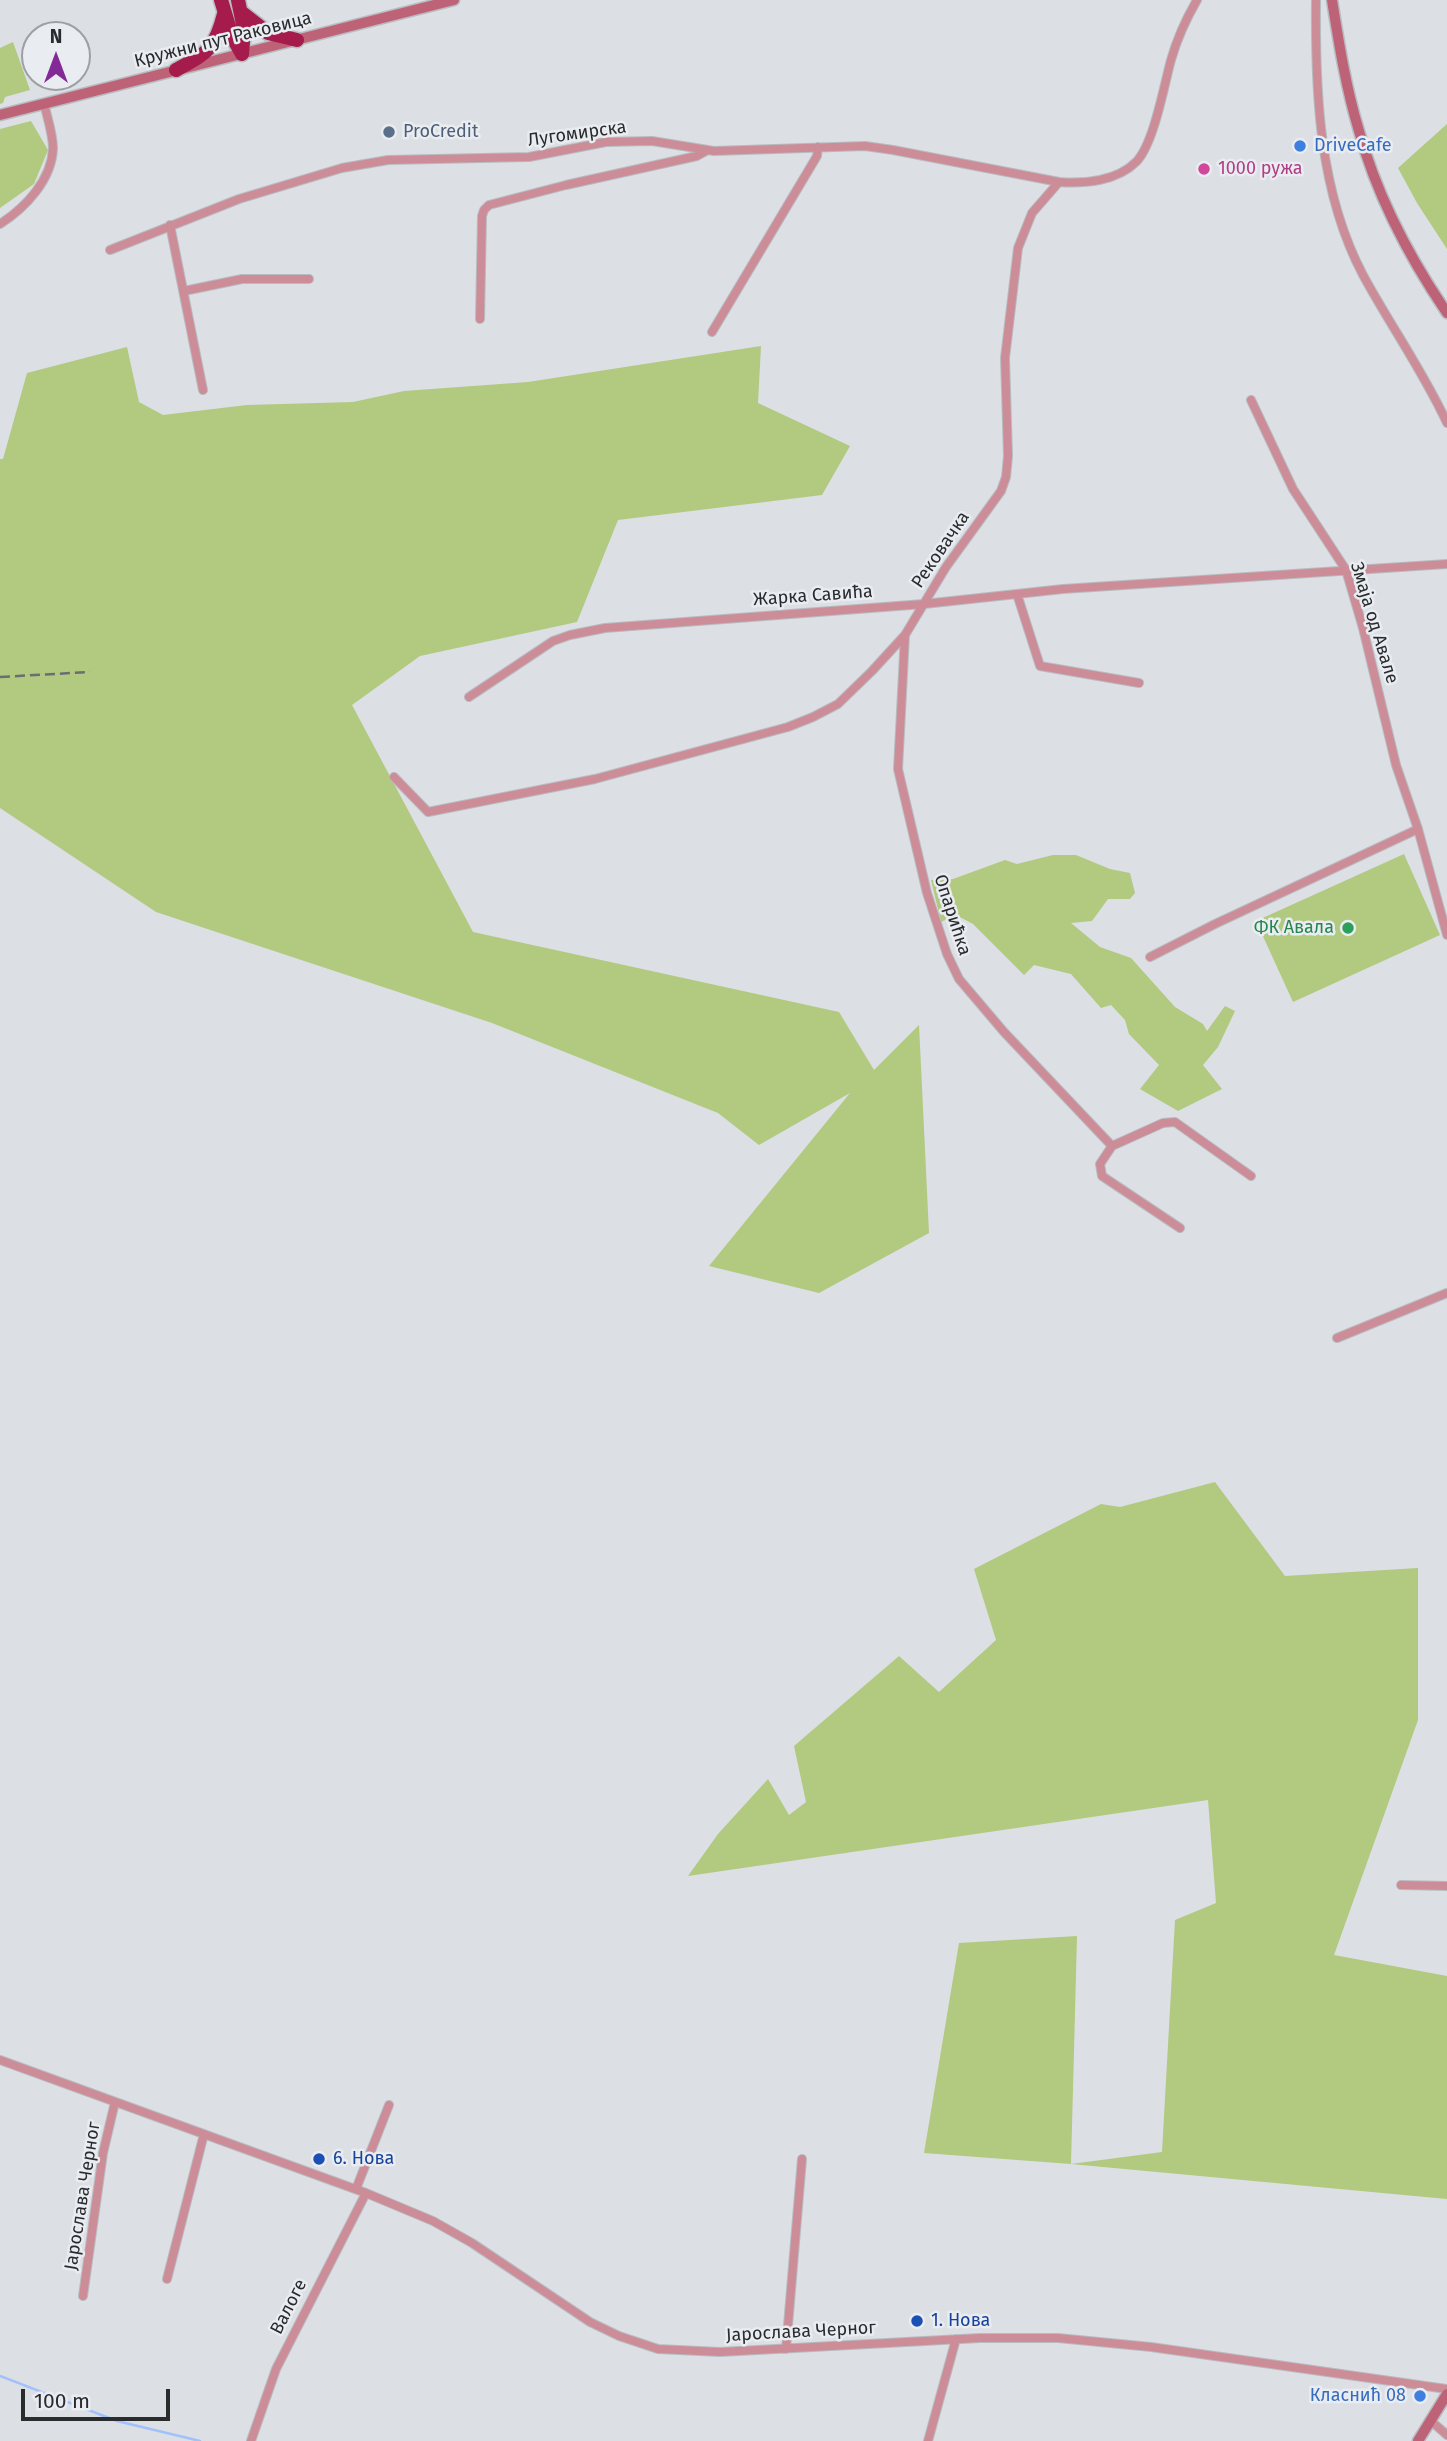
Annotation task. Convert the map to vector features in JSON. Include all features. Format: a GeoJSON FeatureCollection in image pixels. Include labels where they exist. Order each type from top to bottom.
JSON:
{"type":"FeatureCollection","features":[{"type":"Feature","properties":{"kind":"highway"},"geometry":{"type":"LineString","coordinates":[[240,6],[268,33],[297,40]]}},
{"type":"Feature","properties":{"kind":"highway"},"geometry":{"type":"LineString","coordinates":[[240,6],[244,29],[242,54]]}},
{"type":"Feature","properties":{"kind":"highway"},"geometry":{"type":"LineString","coordinates":[[222,7],[236,46],[242,54]]}},
{"type":"Feature","properties":{"kind":"highway"},"geometry":{"type":"LineString","coordinates":[[176,70],[211,48],[219,32],[222,7]]}},
{"type":"Feature","properties":{"kind":"main road","name":"Кружни пут Раковица"},"geometry":{"type":"LineString","coordinates":[[0,115],[454,0]]}},
{"type":"Feature","properties":{"kind":"main road"},"geometry":{"type":"LineString","coordinates":[[1332,0],[1345,75],[1364,148],[1402,237],[1447,313]]}},
{"type":"Feature","properties":{"kind":"main road"},"geometry":{"type":"LineString","coordinates":[[1418,2441],[1447,2391]]}},
{"type":"Feature","properties":{"kind":"street"},"geometry":{"type":"LineString","coordinates":[[1059,182],[1099,180],[1136,161],[1150,135],[1175,47],[1197,0]]}},
{"type":"Feature","properties":{"kind":"street"},"geometry":{"type":"LineString","coordinates":[[1316,0],[1325,165],[1342,223],[1363,274],[1433,393],[1447,423]]}},
{"type":"Feature","properties":{"kind":"street"},"geometry":{"type":"LineString","coordinates":[[0,224],[29,201],[47,167],[53,144],[44,103]]}},
{"type":"Feature","properties":{"kind":"street","name":"Лугомирска"},"geometry":{"type":"LineString","coordinates":[[110,250],[289,182],[342,167],[380,161],[529,157],[586,145],[633,141],[652,141],[706,151],[856,146],[894,150],[1059,182]]}},
{"type":"Feature","properties":{"kind":"street"},"geometry":{"type":"LineString","coordinates":[[712,332],[817,156],[818,148]]}},
{"type":"Feature","properties":{"kind":"street"},"geometry":{"type":"LineString","coordinates":[[480,319],[482,216],[489,205],[697,156],[706,151]]}},
{"type":"Feature","properties":{"kind":"street","name":"Рековачка"},"geometry":{"type":"LineString","coordinates":[[394,777],[428,813],[575,784],[755,736],[814,717],[838,704],[905,635],[946,567],[1004,484],[1008,456],[1005,358],[1018,248],[1032,212],[1059,182]]}},
{"type":"Feature","properties":{"kind":"street"},"geometry":{"type":"LineString","coordinates":[[170,225],[203,390]]}},
{"type":"Feature","properties":{"kind":"street"},"geometry":{"type":"LineString","coordinates":[[184,291],[242,279],[309,279]]}},
{"type":"Feature","properties":{"kind":"street","name":"Змаја од Авале"},"geometry":{"type":"LineString","coordinates":[[1251,400],[1293,489],[1346,570],[1396,765],[1418,829],[1447,935]]}},
{"type":"Feature","properties":{"kind":"street","name":"Жарка Савића"},"geometry":{"type":"LineString","coordinates":[[469,697],[553,641],[570,635],[616,627],[924,604],[1017,594],[1447,564]]}},
{"type":"Feature","properties":{"kind":"street"},"geometry":{"type":"LineString","coordinates":[[1017,594],[1040,666],[1139,683]]}},
{"type":"Feature","properties":{"kind":"street","name":"Опарићка"},"geometry":{"type":"LineString","coordinates":[[905,635],[898,769],[927,893],[947,954],[959,979],[995,1021],[1112,1146]]}},
{"type":"Feature","properties":{"kind":"street"},"geometry":{"type":"LineString","coordinates":[[1150,957],[1418,829]]}},
{"type":"Feature","properties":{"kind":"street"},"geometry":{"type":"LineString","coordinates":[[1180,1228],[1102,1176],[1100,1164],[1112,1146],[1163,1123],[1175,1122],[1251,1176]]}},
{"type":"Feature","properties":{"kind":"street"},"geometry":{"type":"LineString","coordinates":[[1337,1338],[1447,1293]]}},
{"type":"Feature","properties":{"kind":"street"},"geometry":{"type":"LineString","coordinates":[[1401,1885],[1447,1886]]}},
{"type":"Feature","properties":{"kind":"street","name":"Јарослава Черног"},"geometry":{"type":"LineString","coordinates":[[0,2060],[366,2193],[453,2232],[590,2322],[634,2342],[658,2349],[681,2352],[786,2349],[1038,2337],[1107,2342],[1447,2391]]}},
{"type":"Feature","properties":{"kind":"street","name":"Јарослава Черног"},"geometry":{"type":"LineString","coordinates":[[83,2296],[103,2153],[115,2102]]}},
{"type":"Feature","properties":{"kind":"street"},"geometry":{"type":"LineString","coordinates":[[356,2189],[389,2105]]}},
{"type":"Feature","properties":{"kind":"street"},"geometry":{"type":"LineString","coordinates":[[167,2279],[204,2134]]}},
{"type":"Feature","properties":{"kind":"street"},"geometry":{"type":"LineString","coordinates":[[786,2349],[802,2159]]}},
{"type":"Feature","properties":{"kind":"street","name":"Валоге"},"geometry":{"type":"LineString","coordinates":[[251,2441],[276,2369],[366,2193]]}},
{"type":"Feature","properties":{"kind":"street"},"geometry":{"type":"LineString","coordinates":[[928,2441],[956,2339]]}},
{"type":"Feature","properties":{"kind":"street"},"geometry":{"type":"LineString","coordinates":[[1431,2421],[1447,2435]]}},
{"type":"Feature","properties":{"kind":"green space"},"geometry":{"type":"Polygon","coordinates":[[[13,42],[21,65],[21,91],[26,91],[5,97],[0,104],[0,48],[13,42]]]}},
{"type":"Feature","properties":{"kind":"green space"},"geometry":{"type":"Polygon","coordinates":[[[31,121],[48,150],[34,184],[0,208],[0,129],[31,121]]]}},
{"type":"Feature","properties":{"kind":"green space"},"geometry":{"type":"Polygon","coordinates":[[[1447,124],[1447,249],[1398,168],[1447,124]]]}},
{"type":"Feature","properties":{"kind":"green space"},"geometry":{"type":"Polygon","coordinates":[[[761,346],[758,403],[850,446],[822,495],[618,520],[577,622],[420,656],[352,705],[473,932],[839,1012],[874,1070],[919,1025],[929,1233],[819,1293],[709,1266],[850,1093],[759,1145],[718,1113],[492,1023],[156,912],[0,808],[0,459],[3,459],[27,373],[127,347],[139,402],[163,415],[247,405],[353,402],[404,391],[528,382],[761,346]]]}},
{"type":"Feature","properties":{"kind":"green space","name":"ФК Авала"},"geometry":{"type":"Polygon","coordinates":[[[1404,854],[1440,935],[1293,1002],[1256,921],[1404,854]]]}},
{"type":"Feature","properties":{"kind":"green space"},"geometry":{"type":"Polygon","coordinates":[[[1053,855],[1076,855],[1110,869],[1130,873],[1135,893],[1130,899],[1108,899],[1092,921],[1071,923],[1100,947],[1131,958],[1175,1007],[1203,1024],[1207,1031],[1225,1006],[1235,1011],[1218,1047],[1203,1065],[1222,1089],[1178,1111],[1140,1089],[1159,1065],[1129,1034],[1125,1020],[1111,1005],[1101,1008],[1071,974],[1034,965],[1024,975],[973,924],[956,915],[941,922],[931,880],[953,879],[1005,860],[1017,864],[1053,855]]]}},
{"type":"Feature","properties":{"kind":"green space"},"geometry":{"type":"Polygon","coordinates":[[[1215,1482],[1285,1576],[1418,1568],[1418,1720],[1334,1955],[1447,1976],[1447,2199],[1071,2164],[1162,2152],[1175,1920],[1216,1903],[1208,1800],[688,1876],[718,1834],[768,1779],[789,1815],[806,1802],[794,1746],[899,1656],[939,1692],[996,1640],[974,1569],[1101,1504],[1120,1507],[1215,1482]]]}},
{"type":"Feature","properties":{"kind":"green space"},"geometry":{"type":"Polygon","coordinates":[[[1077,1936],[1071,2164],[924,2153],[959,1943],[1077,1936]]]}},
{"type":"Feature","properties":{"kind":"waterway"},"geometry":{"type":"LineString","coordinates":[[0,2376],[117,2421],[200,2441]]}},
{"type":"Feature","properties":{"kind":"railway"},"geometry":{"type":"LineString","coordinates":[[0,677],[90,672]]}},
{"type":"Feature","properties":{"kind":"place","name":"ProCredit"},"geometry":{"type":"Point","coordinates":[389,132]}},
{"type":"Feature","properties":{"kind":"place","name":"DriveCafe"},"geometry":{"type":"Point","coordinates":[1300,146]}},
{"type":"Feature","properties":{"kind":"place","name":"1000 ружа"},"geometry":{"type":"Point","coordinates":[1204,169]}},
{"type":"Feature","properties":{"kind":"place","name":"ФК Авала"},"geometry":{"type":"Point","coordinates":[1348,928]}},
{"type":"Feature","properties":{"kind":"place","name":"6. Нова"},"geometry":{"type":"Point","coordinates":[319,2159]}},
{"type":"Feature","properties":{"kind":"place","name":"1. Нова"},"geometry":{"type":"Point","coordinates":[917,2321]}},
{"type":"Feature","properties":{"kind":"place","name":"Класнић 08"},"geometry":{"type":"Point","coordinates":[1420,2396]}}]}
